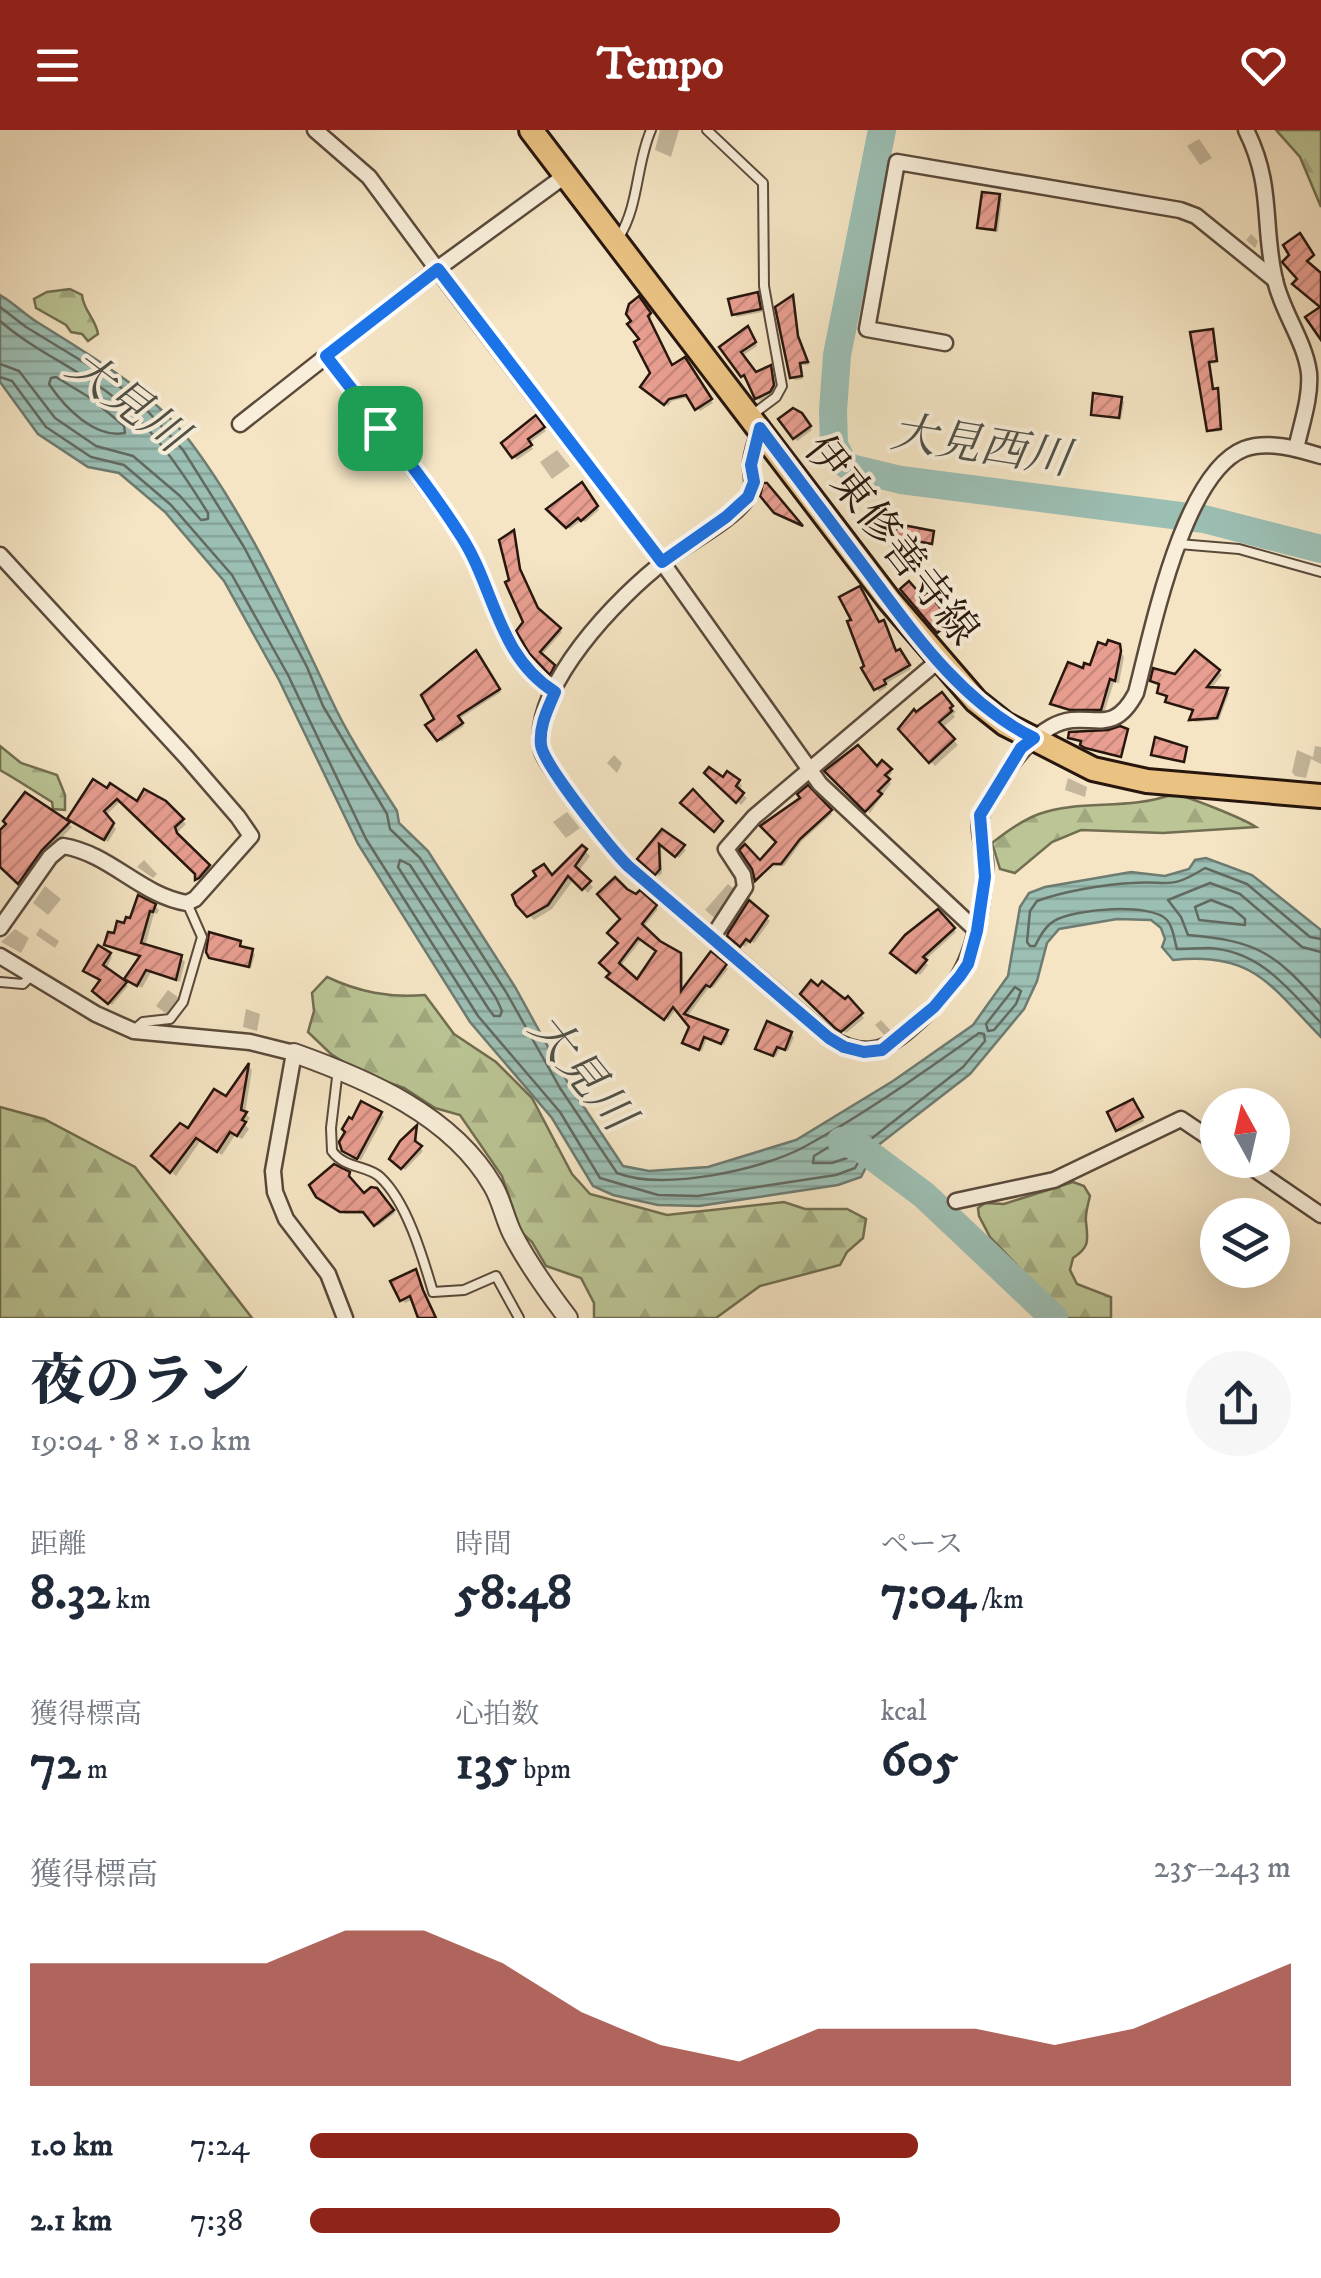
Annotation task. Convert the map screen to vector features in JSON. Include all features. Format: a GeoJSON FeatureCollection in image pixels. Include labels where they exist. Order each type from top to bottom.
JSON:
{"type":"FeatureCollection","features":[{"type":"Feature","properties":{"kind":"main road","name":"伊東修善寺線"},"geometry":{"type":"LineString","coordinates":[[531,130],[938,661],[976,701],[1005,724],[1093,768],[1147,782],[1321,796]]}},
{"type":"Feature","properties":{"kind":"street"},"geometry":{"type":"LineString","coordinates":[[315,130],[368,177],[662,562],[810,770],[877,840],[977,931]]}},
{"type":"Feature","properties":{"kind":"street"},"geometry":{"type":"LineString","coordinates":[[1246,130],[1258,153],[1265,184],[1274,280],[1308,371],[1309,392],[1296,449]]}},
{"type":"Feature","properties":{"kind":"street"},"geometry":{"type":"LineString","coordinates":[[945,343],[867,330],[897,162],[1180,210],[1196,216],[1274,280]]}},
{"type":"Feature","properties":{"kind":"street"},"geometry":{"type":"LineString","coordinates":[[240,424],[566,174]]}},
{"type":"Feature","properties":{"kind":"street"},"geometry":{"type":"LineString","coordinates":[[326,356],[459,532],[478,564],[511,649],[534,676],[555,692]]}},
{"type":"Feature","properties":{"kind":"street"},"geometry":{"type":"LineString","coordinates":[[755,422],[751,465],[754,482],[748,497],[662,562],[585,638],[568,662],[541,732],[544,757],[612,850],[829,1038],[864,1052],[882,1050],[934,1007],[968,964],[985,877],[980,815],[1021,748],[1067,721],[1117,718],[1127,709],[1136,692],[1180,541],[1198,495],[1218,468],[1246,448],[1263,445],[1321,456]]}},
{"type":"Feature","properties":{"kind":"street"},"geometry":{"type":"LineString","coordinates":[[0,555],[186,758],[250,836],[196,899],[187,903],[148,891],[109,862],[63,846],[0,928]]}},
{"type":"Feature","properties":{"kind":"street"},"geometry":{"type":"LineString","coordinates":[[712,938],[745,887],[743,876],[726,850],[730,842],[754,817],[938,661]]}},
{"type":"Feature","properties":{"kind":"street"},"geometry":{"type":"LineString","coordinates":[[0,956],[96,1014],[134,1030],[250,1042],[294,1053],[390,1095],[466,1147],[494,1188],[514,1236],[568,1318]]}},
{"type":"Feature","properties":{"kind":"street"},"geometry":{"type":"LineString","coordinates":[[294,1053],[273,1172],[275,1192],[286,1219],[328,1274],[346,1318]]}},
{"type":"Feature","properties":{"kind":"street"},"geometry":{"type":"LineString","coordinates":[[956,1200],[1054,1180],[1181,1118],[1200,1131]]}},
{"type":"Feature","properties":{"kind":"street"},"geometry":{"type":"LineString","coordinates":[[1267,1178],[1321,1215]]}},
{"type":"Feature","properties":{"kind":"lane"},"geometry":{"type":"LineString","coordinates":[[617,241],[627,225],[651,130]]}},
{"type":"Feature","properties":{"kind":"lane"},"geometry":{"type":"LineString","coordinates":[[707,130],[764,183],[764,286],[782,386],[755,422]]}},
{"type":"Feature","properties":{"kind":"lane"},"geometry":{"type":"LineString","coordinates":[[1180,541],[1240,549],[1321,572]]}},
{"type":"Feature","properties":{"kind":"lane"},"geometry":{"type":"LineString","coordinates":[[134,1030],[143,1022],[170,1019],[180,1009],[202,937],[187,903]]}},
{"type":"Feature","properties":{"kind":"lane"},"geometry":{"type":"LineString","coordinates":[[0,982],[23,984],[32,974]]}},
{"type":"Feature","properties":{"kind":"lane"},"geometry":{"type":"LineString","coordinates":[[338,1069],[332,1150],[341,1160],[382,1180],[418,1239],[433,1292],[464,1290],[496,1276],[520,1318]]}},
{"type":"Feature","properties":{"kind":"green space"},"geometry":{"type":"Polygon","coordinates":[[[1276,130],[1321,130],[1321,207],[1300,157],[1276,130]]]}},
{"type":"Feature","properties":{"kind":"green space"},"geometry":{"type":"Polygon","coordinates":[[[70,289],[82,295],[97,329],[98,334],[88,341],[36,308],[34,299],[47,292],[70,289]]]}},
{"type":"Feature","properties":{"kind":"green space"},"geometry":{"type":"Polygon","coordinates":[[[0,746],[21,763],[57,775],[65,795],[65,810],[53,809],[52,802],[0,770],[0,746]]]}},
{"type":"Feature","properties":{"kind":"green space"},"geometry":{"type":"Polygon","coordinates":[[[1173,794],[1256,827],[1163,833],[1081,830],[1052,842],[1015,873],[1000,869],[992,843],[1033,817],[1072,807],[1139,802],[1173,794]]]}},
{"type":"Feature","properties":{"kind":"green space"},"geometry":{"type":"Polygon","coordinates":[[[327,977],[374,993],[425,995],[454,1034],[496,1062],[532,1098],[572,1174],[590,1194],[667,1215],[784,1202],[805,1209],[847,1209],[866,1219],[863,1238],[847,1252],[840,1265],[760,1286],[716,1318],[594,1318],[594,1303],[581,1278],[546,1266],[521,1232],[502,1176],[460,1115],[435,1108],[404,1088],[361,1073],[331,1054],[308,1032],[314,1011],[312,993],[327,977]]]}},
{"type":"Feature","properties":{"kind":"green space"},"geometry":{"type":"Polygon","coordinates":[[[0,1107],[44,1119],[135,1167],[252,1318],[0,1318],[0,1107]]]}},
{"type":"Feature","properties":{"kind":"green space"},"geometry":{"type":"Polygon","coordinates":[[[1073,1182],[1084,1186],[1090,1196],[1087,1243],[1073,1258],[1070,1270],[1077,1284],[1111,1297],[1111,1318],[1065,1318],[1035,1291],[1031,1280],[990,1237],[979,1216],[978,1208],[985,1203],[1004,1204],[1073,1182]]]}},
{"type":"Feature","properties":{"kind":"water","name":"大見川"},"geometry":{"type":"Polygon","coordinates":[[[0,295],[140,391],[192,444],[251,536],[338,714],[397,811],[399,823],[428,851],[515,987],[568,1083],[623,1166],[649,1171],[708,1167],[796,1140],[893,1081],[973,1025],[1008,976],[1020,907],[1029,893],[1045,887],[1131,872],[1165,876],[1189,869],[1195,860],[1206,858],[1252,875],[1321,930],[1321,1037],[1273,988],[1242,967],[1223,961],[1173,960],[1162,947],[1165,939],[1161,928],[1151,920],[1117,919],[1059,929],[1047,943],[1037,981],[1024,1009],[970,1074],[877,1146],[861,1177],[838,1185],[699,1206],[658,1205],[613,1195],[593,1186],[552,1118],[470,1022],[358,844],[279,680],[224,581],[165,512],[119,473],[88,467],[38,434],[0,382],[0,295]]]}},
{"type":"Feature","properties":{"kind":"building"},"geometry":{"type":"Polygon","coordinates":[[[982,192],[1000,194],[995,230],[977,228],[982,192]]]}},
{"type":"Feature","properties":{"kind":"building"},"geometry":{"type":"Polygon","coordinates":[[[1300,233],[1314,255],[1307,261],[1321,273],[1321,340],[1305,317],[1320,307],[1292,284],[1297,279],[1282,262],[1289,255],[1283,245],[1300,233]]]}},
{"type":"Feature","properties":{"kind":"building"},"geometry":{"type":"Polygon","coordinates":[[[758,292],[761,309],[732,315],[728,299],[758,292]]]}},
{"type":"Feature","properties":{"kind":"building"},"geometry":{"type":"Polygon","coordinates":[[[793,295],[798,336],[808,362],[800,363],[802,376],[790,378],[775,307],[793,295]]]}},
{"type":"Feature","properties":{"kind":"building"},"geometry":{"type":"Polygon","coordinates":[[[639,296],[651,313],[648,316],[672,365],[685,357],[712,399],[695,410],[686,395],[669,399],[664,405],[640,387],[650,373],[634,342],[639,339],[627,324],[631,321],[626,314],[629,304],[639,296]]]}},
{"type":"Feature","properties":{"kind":"building"},"geometry":{"type":"Polygon","coordinates":[[[748,326],[756,342],[741,352],[756,372],[771,365],[774,385],[770,392],[755,399],[744,375],[741,377],[719,347],[748,326]]]}},
{"type":"Feature","properties":{"kind":"building"},"geometry":{"type":"Polygon","coordinates":[[[1213,329],[1217,361],[1209,362],[1213,389],[1218,388],[1221,429],[1207,431],[1190,332],[1213,329]]]}},
{"type":"Feature","properties":{"kind":"building"},"geometry":{"type":"Polygon","coordinates":[[[1093,393],[1122,397],[1119,418],[1091,415],[1093,393]]]}},
{"type":"Feature","properties":{"kind":"building"},"geometry":{"type":"Polygon","coordinates":[[[793,408],[811,426],[793,439],[778,419],[793,408]]]}},
{"type":"Feature","properties":{"kind":"building"},"geometry":{"type":"Polygon","coordinates":[[[536,415],[545,427],[528,439],[532,445],[512,458],[501,443],[536,415]]]}},
{"type":"Feature","properties":{"kind":"building"},"geometry":{"type":"Polygon","coordinates":[[[582,482],[598,506],[566,528],[546,509],[582,482]]]}},
{"type":"Feature","properties":{"kind":"building"},"geometry":{"type":"Polygon","coordinates":[[[763,483],[803,526],[774,513],[760,496],[763,483]]]}},
{"type":"Feature","properties":{"kind":"building"},"geometry":{"type":"Polygon","coordinates":[[[903,525],[934,531],[932,544],[906,539],[892,548],[884,537],[903,525]]]}},
{"type":"Feature","properties":{"kind":"building"},"geometry":{"type":"Polygon","coordinates":[[[514,530],[520,569],[538,608],[561,628],[540,652],[555,665],[550,675],[529,653],[516,631],[523,622],[505,582],[509,580],[499,540],[514,530]]]}},
{"type":"Feature","properties":{"kind":"building"},"geometry":{"type":"Polygon","coordinates":[[[909,581],[922,596],[928,592],[951,622],[937,633],[900,589],[909,581]]]}},
{"type":"Feature","properties":{"kind":"building"},"geometry":{"type":"Polygon","coordinates":[[[860,586],[879,622],[884,620],[896,651],[900,649],[910,665],[874,690],[861,668],[864,666],[847,621],[851,620],[839,597],[860,586]]]}},
{"type":"Feature","properties":{"kind":"building"},"geometry":{"type":"Polygon","coordinates":[[[1108,640],[1120,644],[1121,651],[1115,681],[1110,679],[1101,710],[1070,710],[1050,704],[1068,662],[1083,668],[1084,663],[1090,665],[1098,642],[1106,645],[1108,640]]]}},
{"type":"Feature","properties":{"kind":"building"},"geometry":{"type":"Polygon","coordinates":[[[476,650],[500,689],[458,716],[463,723],[437,741],[425,725],[434,719],[421,695],[476,650]]]}},
{"type":"Feature","properties":{"kind":"building"},"geometry":{"type":"Polygon","coordinates":[[[1195,650],[1220,670],[1207,687],[1228,688],[1217,718],[1189,720],[1193,710],[1165,702],[1167,696],[1157,693],[1159,684],[1150,681],[1153,668],[1175,674],[1195,650]]]}},
{"type":"Feature","properties":{"kind":"building"},"geometry":{"type":"Polygon","coordinates":[[[942,692],[953,706],[939,722],[955,739],[929,763],[898,729],[914,709],[916,712],[942,692]]]}},
{"type":"Feature","properties":{"kind":"building"},"geometry":{"type":"Polygon","coordinates":[[[1120,726],[1128,729],[1121,757],[1085,748],[1081,741],[1068,738],[1069,732],[1120,726]]]}},
{"type":"Feature","properties":{"kind":"building"},"geometry":{"type":"Polygon","coordinates":[[[1155,737],[1187,747],[1184,762],[1151,755],[1155,737]]]}},
{"type":"Feature","properties":{"kind":"building"},"geometry":{"type":"Polygon","coordinates":[[[858,745],[877,766],[882,760],[892,769],[885,775],[890,779],[878,791],[882,794],[865,812],[824,771],[858,745]]]}},
{"type":"Feature","properties":{"kind":"building"},"geometry":{"type":"Polygon","coordinates":[[[709,767],[723,777],[727,771],[740,780],[736,786],[744,793],[736,803],[704,773],[709,767]]]}},
{"type":"Feature","properties":{"kind":"building"},"geometry":{"type":"Polygon","coordinates":[[[93,779],[107,788],[110,783],[137,801],[144,789],[166,801],[184,819],[175,827],[177,833],[210,865],[195,880],[195,874],[117,799],[104,811],[114,823],[104,840],[67,819],[93,779]]]}},
{"type":"Feature","properties":{"kind":"building"},"geometry":{"type":"Polygon","coordinates":[[[808,785],[832,810],[800,839],[781,864],[773,864],[755,881],[739,850],[745,844],[760,860],[776,842],[760,826],[800,798],[797,794],[808,785]]]}},
{"type":"Feature","properties":{"kind":"building"},"geometry":{"type":"Polygon","coordinates":[[[693,789],[723,821],[714,832],[680,803],[693,789]]]}},
{"type":"Feature","properties":{"kind":"building"},"geometry":{"type":"Polygon","coordinates":[[[25,792],[70,822],[42,850],[18,884],[0,867],[0,830],[25,792]]]}},
{"type":"Feature","properties":{"kind":"building"},"geometry":{"type":"Polygon","coordinates":[[[662,829],[685,845],[675,857],[659,844],[660,869],[655,875],[637,859],[662,829]]]}},
{"type":"Feature","properties":{"kind":"building"},"geometry":{"type":"Polygon","coordinates":[[[582,845],[587,849],[575,866],[591,881],[582,890],[568,876],[548,905],[527,917],[512,895],[536,876],[533,871],[544,864],[552,875],[582,845]]]}},
{"type":"Feature","properties":{"kind":"building"},"geometry":{"type":"Polygon","coordinates":[[[615,877],[627,889],[636,894],[640,890],[657,905],[642,924],[681,953],[681,991],[711,951],[727,964],[684,1014],[728,1030],[721,1044],[704,1037],[699,1050],[682,1043],[689,1027],[673,1007],[664,1020],[606,977],[610,973],[599,963],[618,943],[607,933],[620,919],[597,894],[615,877]],[[638,938],[619,963],[637,979],[656,951],[638,938]]]}},
{"type":"Feature","properties":{"kind":"building"},"geometry":{"type":"Polygon","coordinates":[[[138,895],[156,904],[150,911],[141,943],[182,955],[176,980],[146,970],[137,986],[124,979],[140,956],[104,945],[108,932],[114,933],[117,921],[124,923],[126,917],[130,918],[138,895]]]}},
{"type":"Feature","properties":{"kind":"building"},"geometry":{"type":"Polygon","coordinates":[[[749,900],[768,916],[750,942],[746,939],[740,947],[727,936],[749,900]]]}},
{"type":"Feature","properties":{"kind":"building"},"geometry":{"type":"Polygon","coordinates":[[[938,909],[955,928],[923,957],[927,960],[916,973],[890,953],[905,935],[938,909]]]}},
{"type":"Feature","properties":{"kind":"building"},"geometry":{"type":"Polygon","coordinates":[[[209,932],[241,941],[240,946],[253,949],[249,967],[209,958],[209,932]]]}},
{"type":"Feature","properties":{"kind":"building"},"geometry":{"type":"Polygon","coordinates":[[[98,945],[111,953],[103,965],[127,982],[108,1004],[92,991],[100,980],[83,971],[98,945]]]}},
{"type":"Feature","properties":{"kind":"building"},"geometry":{"type":"Polygon","coordinates":[[[811,980],[818,986],[822,981],[845,999],[848,996],[863,1013],[841,1032],[800,994],[811,980]]]}},
{"type":"Feature","properties":{"kind":"building"},"geometry":{"type":"Polygon","coordinates":[[[767,1021],[792,1032],[785,1050],[777,1047],[773,1056],[755,1049],[767,1021]]]}},
{"type":"Feature","properties":{"kind":"building"},"geometry":{"type":"Polygon","coordinates":[[[249,1063],[241,1110],[247,1112],[242,1120],[246,1122],[237,1136],[230,1132],[217,1152],[196,1138],[170,1173],[151,1156],[180,1123],[188,1128],[214,1089],[226,1096],[249,1063]]]}},
{"type":"Feature","properties":{"kind":"building"},"geometry":{"type":"Polygon","coordinates":[[[1133,1099],[1143,1117],[1116,1131],[1107,1112],[1133,1099]]]}},
{"type":"Feature","properties":{"kind":"building"},"geometry":{"type":"Polygon","coordinates":[[[361,1101],[382,1112],[357,1159],[342,1151],[339,1142],[345,1132],[342,1129],[361,1101]]]}},
{"type":"Feature","properties":{"kind":"building"},"geometry":{"type":"Polygon","coordinates":[[[417,1125],[415,1141],[422,1146],[401,1169],[389,1159],[417,1125]]]}},
{"type":"Feature","properties":{"kind":"building"},"geometry":{"type":"Polygon","coordinates":[[[334,1164],[350,1172],[349,1176],[364,1193],[371,1187],[377,1188],[394,1210],[374,1226],[363,1212],[340,1212],[316,1197],[309,1185],[334,1164]]]}},
{"type":"Feature","properties":{"kind":"building"},"geometry":{"type":"Polygon","coordinates":[[[416,1269],[436,1318],[418,1318],[410,1296],[400,1301],[390,1281],[416,1269]]]}},
{"type":"Feature","properties":{"kind":"waterway","name":"大見西川"},"geometry":{"type":"LineString","coordinates":[[882,130],[837,355],[834,445],[842,461],[851,468],[901,480],[1204,519],[1321,549]]}},
{"type":"Feature","properties":{"kind":"waterway"},"geometry":{"type":"LineString","coordinates":[[841,1141],[861,1148],[924,1195],[1054,1318]]}},
{"type":"Feature","properties":{"kind":"route"},"geometry":{"type":"LineString","coordinates":[[438,269],[662,562],[748,497],[754,482],[751,465],[760,428],[938,661],[976,701],[1005,724],[1034,738],[1021,748],[980,815],[985,877],[977,931],[968,964],[934,1007],[882,1050],[864,1052],[844,1047],[781,998],[612,850],[544,757],[541,732],[555,692],[534,676],[511,649],[478,564],[459,532],[380,428],[326,356],[438,269]]}}]}
